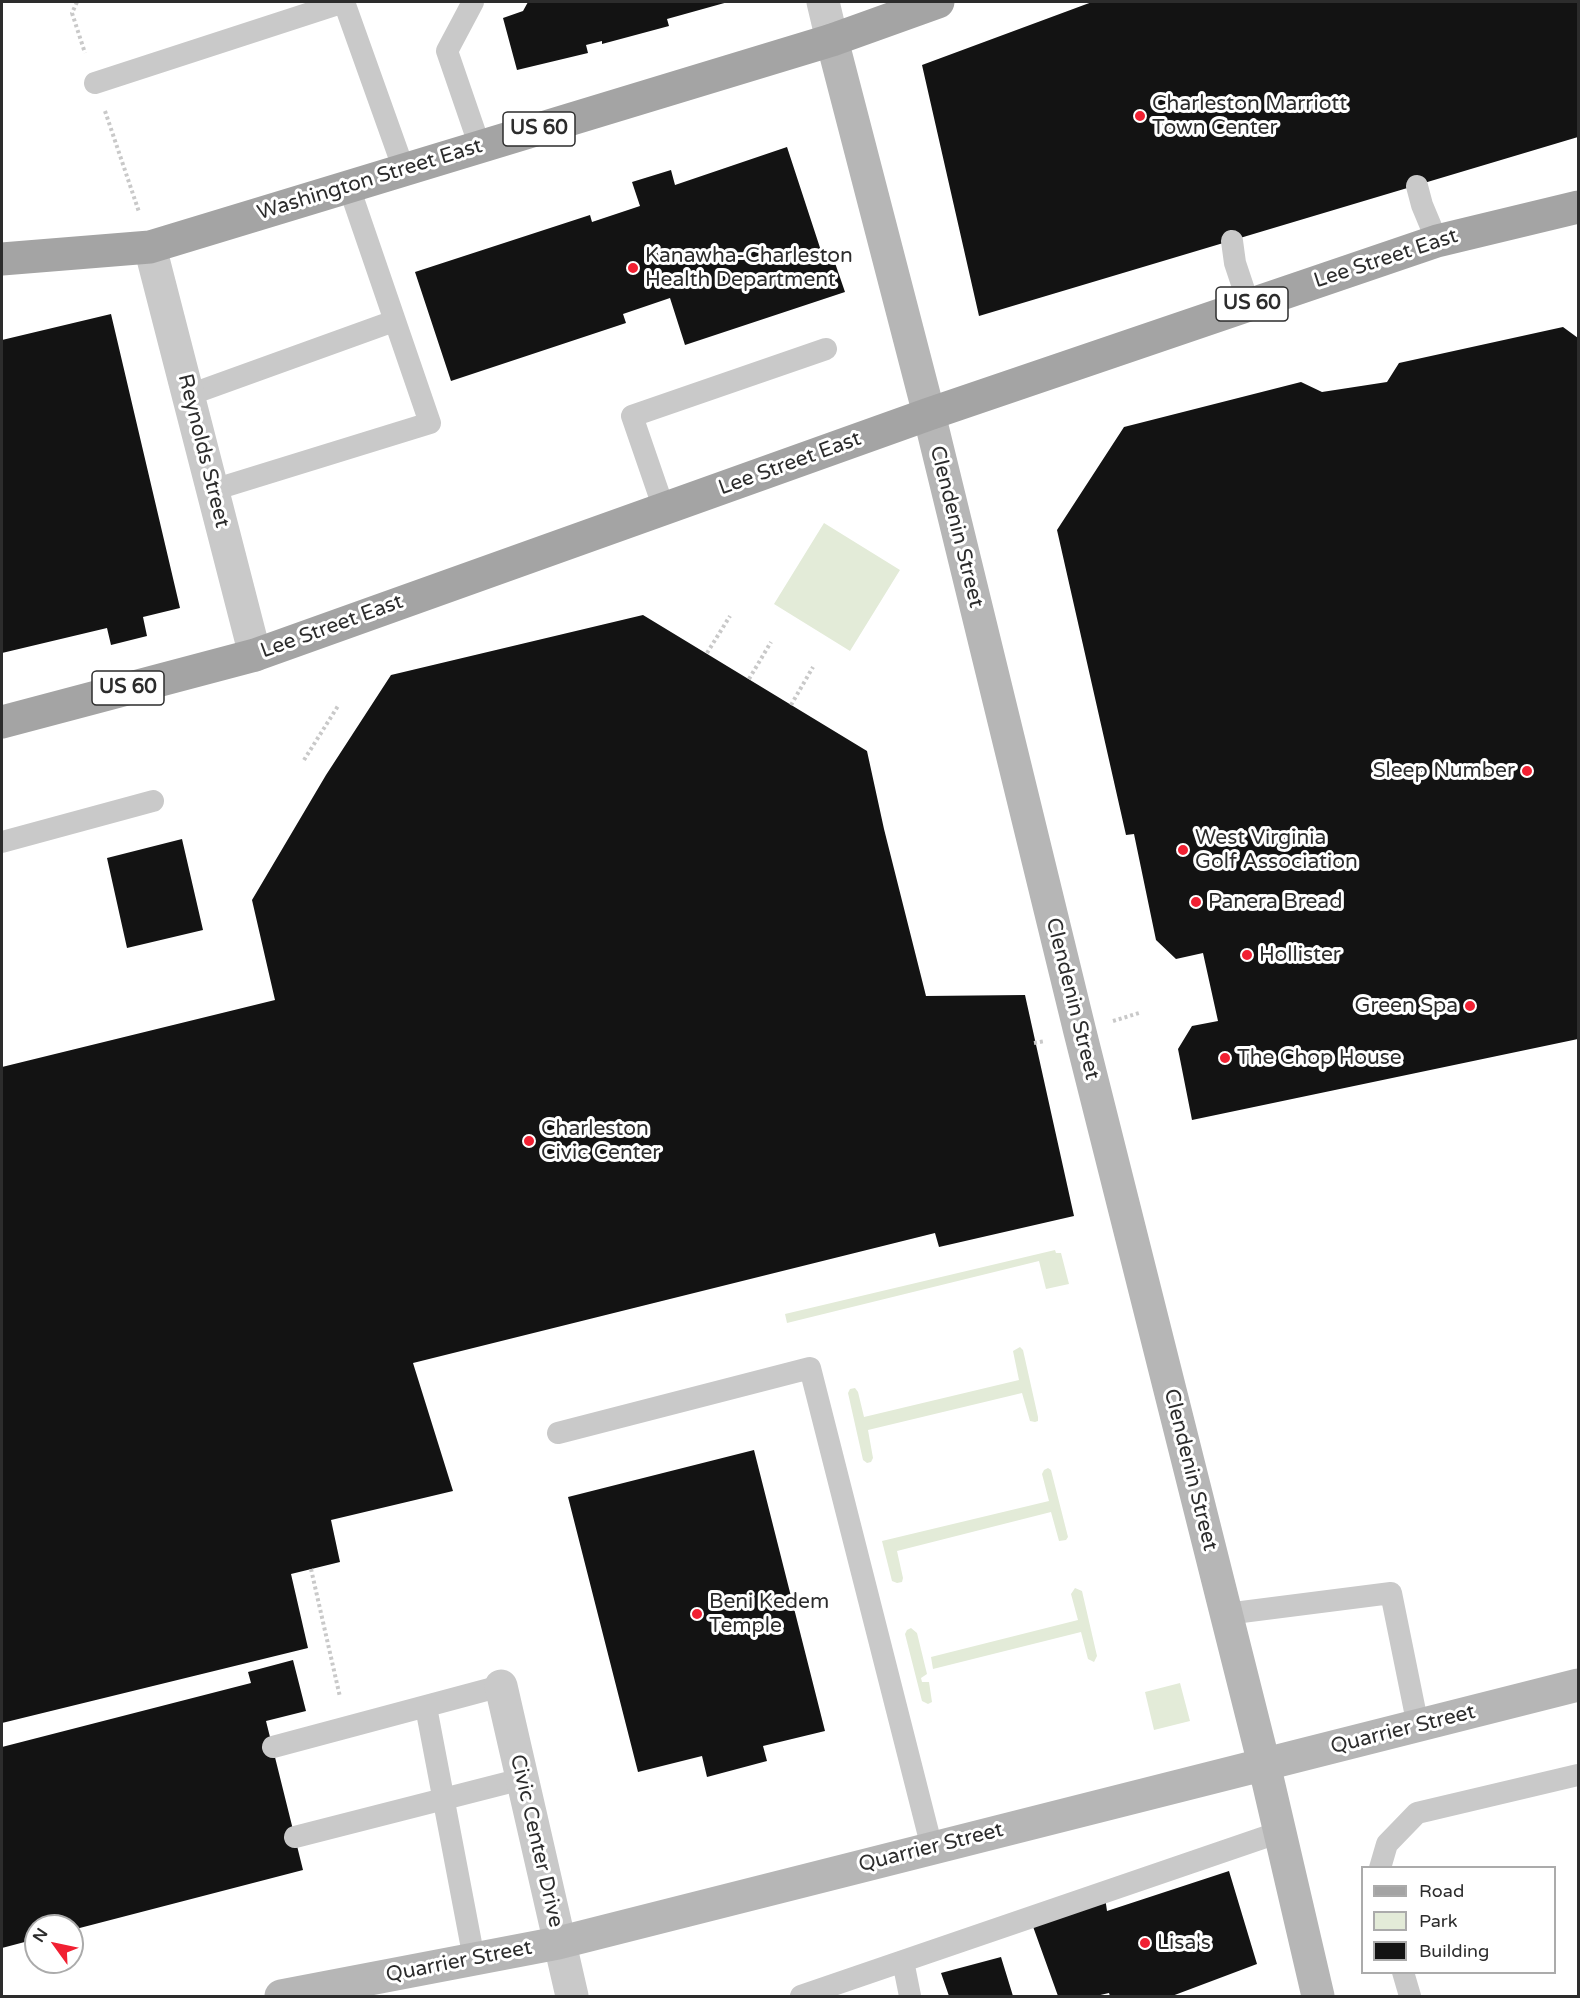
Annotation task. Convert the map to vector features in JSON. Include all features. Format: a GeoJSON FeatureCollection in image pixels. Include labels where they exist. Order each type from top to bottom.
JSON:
{"type":"FeatureCollection","features":[{"type":"Feature","properties":{"kind":"main road","name":"Washington Street East"},"geometry":{"type":"LineString","coordinates":[[2,259],[150,247],[832,40],[933,2]]}},
{"type":"Feature","properties":{"kind":"main road","name":"Lee Street East"},"geometry":{"type":"LineString","coordinates":[[2,722],[255,655],[928,414],[1437,240],[1578,207]]}},
{"type":"Feature","properties":{"kind":"street","name":"Clendenin Street"},"geometry":{"type":"LineString","coordinates":[[823,2],[928,414],[1264,1764],[1318,1996]]}},
{"type":"Feature","properties":{"kind":"street","name":"Reynolds Street"},"geometry":{"type":"LineString","coordinates":[[150,247],[255,655]]}},
{"type":"Feature","properties":{"kind":"street","name":"Quarrier Street"},"geometry":{"type":"LineString","coordinates":[[281,1996],[558,1943],[1578,1685]]}},
{"type":"Feature","properties":{"kind":"street","name":"Civic Center Drive"},"geometry":{"type":"LineString","coordinates":[[501,1686],[558,1943],[572,1996]]}},
{"type":"Feature","properties":{"kind":"lane"},"geometry":{"type":"LineString","coordinates":[[95,83],[344,2],[404,170]]}},
{"type":"Feature","properties":{"kind":"lane"},"geometry":{"type":"LineString","coordinates":[[473,2],[447,51],[480,147]]}},
{"type":"Feature","properties":{"kind":"lane"},"geometry":{"type":"LineString","coordinates":[[1417,186],[1422,205],[1437,240]]}},
{"type":"Feature","properties":{"kind":"lane"},"geometry":{"type":"LineString","coordinates":[[213,490],[430,423],[349,187]]}},
{"type":"Feature","properties":{"kind":"lane"},"geometry":{"type":"LineString","coordinates":[[1232,241],[1235,263],[1249,305]]}},
{"type":"Feature","properties":{"kind":"lane"},"geometry":{"type":"LineString","coordinates":[[189,395],[394,321]]}},
{"type":"Feature","properties":{"kind":"lane"},"geometry":{"type":"LineString","coordinates":[[664,509],[632,416],[826,349]]}},
{"type":"Feature","properties":{"kind":"lane"},"geometry":{"type":"LineString","coordinates":[[2,842],[153,801]]}},
{"type":"Feature","properties":{"kind":"lane"},"geometry":{"type":"LineString","coordinates":[[558,1433],[810,1368],[932,1848]]}},
{"type":"Feature","properties":{"kind":"lane"},"geometry":{"type":"LineString","coordinates":[[1226,1614],[1391,1593],[1418,1726]]}},
{"type":"Feature","properties":{"kind":"lane"},"geometry":{"type":"LineString","coordinates":[[273,1748],[501,1686]]}},
{"type":"Feature","properties":{"kind":"lane"},"geometry":{"type":"LineString","coordinates":[[426,1707],[474,1959]]}},
{"type":"Feature","properties":{"kind":"lane"},"geometry":{"type":"LineString","coordinates":[[1381,1866],[1387,1844],[1417,1814],[1578,1775]]}},
{"type":"Feature","properties":{"kind":"lane"},"geometry":{"type":"LineString","coordinates":[[295,1837],[522,1779]]}},
{"type":"Feature","properties":{"kind":"lane"},"geometry":{"type":"LineString","coordinates":[[801,1996],[834,1991],[903,1961],[1280,1832]]}},
{"type":"Feature","properties":{"kind":"lane"},"geometry":{"type":"LineString","coordinates":[[903,1961],[910,1996]]}},
{"type":"Feature","properties":{"kind":"lane"},"geometry":{"type":"LineString","coordinates":[[1404,1974],[1410,1996]]}},
{"type":"Feature","properties":{"kind":"path"},"geometry":{"type":"LineString","coordinates":[[77,2],[72,13],[150,247]]}},
{"type":"Feature","properties":{"kind":"path"},"geometry":{"type":"LineString","coordinates":[[707,654],[730,616]]}},
{"type":"Feature","properties":{"kind":"path"},"geometry":{"type":"LineString","coordinates":[[749,679],[771,642]]}},
{"type":"Feature","properties":{"kind":"path"},"geometry":{"type":"LineString","coordinates":[[791,705],[813,667]]}},
{"type":"Feature","properties":{"kind":"path"},"geometry":{"type":"LineString","coordinates":[[304,760],[338,706]]}},
{"type":"Feature","properties":{"kind":"path"},"geometry":{"type":"LineString","coordinates":[[310,1569],[333,1662]]}},
{"type":"Feature","properties":{"kind":"green space"},"geometry":{"type":"Polygon","coordinates":[[[824,523],[900,570],[850,651],[774,604],[824,523]]]}},
{"type":"Feature","properties":{"kind":"green space"},"geometry":{"type":"Polygon","coordinates":[[[1055,1250],[1056,1253],[1061,1253],[1069,1284],[1046,1289],[1039,1261],[787,1323],[785,1314],[1055,1250]]]}},
{"type":"Feature","properties":{"kind":"green space"},"geometry":{"type":"Polygon","coordinates":[[[1020,1347],[1023,1350],[1038,1421],[1030,1421],[1022,1393],[868,1430],[873,1458],[867,1463],[863,1460],[848,1393],[850,1389],[855,1388],[858,1392],[864,1417],[1019,1380],[1013,1351],[1020,1347]]]}},
{"type":"Feature","properties":{"kind":"green space"},"geometry":{"type":"Polygon","coordinates":[[[1048,1468],[1051,1470],[1068,1537],[1066,1540],[1059,1541],[1051,1512],[897,1551],[903,1578],[902,1582],[892,1581],[882,1541],[1049,1501],[1042,1474],[1048,1468]]]}},
{"type":"Feature","properties":{"kind":"green space"},"geometry":{"type":"Polygon","coordinates":[[[1075,1588],[1082,1591],[1097,1656],[1094,1662],[1088,1659],[1081,1632],[933,1669],[931,1657],[1078,1620],[1071,1594],[1075,1588]]]}},
{"type":"Feature","properties":{"kind":"green space"},"geometry":{"type":"Polygon","coordinates":[[[911,1628],[917,1633],[927,1674],[921,1678],[922,1682],[929,1682],[932,1702],[928,1704],[922,1701],[905,1634],[911,1628]]]}},
{"type":"Feature","properties":{"kind":"green space"},"geometry":{"type":"Polygon","coordinates":[[[1180,1683],[1190,1721],[1154,1730],[1145,1692],[1180,1683]]]}},
{"type":"Feature","properties":{"kind":"building"},"geometry":{"type":"Polygon","coordinates":[[[528,2],[728,2],[667,19],[669,26],[602,44],[602,41],[586,45],[588,53],[517,70],[503,18],[523,11],[528,2]]]}},
{"type":"Feature","properties":{"kind":"building","name":"Charleston Marriott Town Center"},"geometry":{"type":"Polygon","coordinates":[[[1092,2],[1578,2],[1578,137],[979,316],[922,65],[1092,2]]]}},
{"type":"Feature","properties":{"kind":"building","name":"Kanawha-Charleston Health Department"},"geometry":{"type":"Polygon","coordinates":[[[787,147],[825,263],[834,260],[845,292],[685,345],[670,298],[623,314],[626,323],[451,381],[415,272],[590,215],[592,222],[640,206],[632,182],[671,170],[675,185],[787,147]]]}},
{"type":"Feature","properties":{"kind":"building"},"geometry":{"type":"Polygon","coordinates":[[[111,314],[180,608],[143,617],[147,636],[111,645],[107,628],[2,653],[2,340],[111,314]]]}},
{"type":"Feature","properties":{"kind":"building"},"geometry":{"type":"Polygon","coordinates":[[[1563,327],[1578,338],[1578,1039],[1192,1120],[1178,1049],[1192,1026],[1218,1021],[1203,953],[1176,959],[1156,940],[1134,834],[1126,835],[1057,530],[1124,427],[1301,382],[1322,392],[1387,382],[1399,363],[1563,327]]]}},
{"type":"Feature","properties":{"kind":"building","name":"Charleston Civic Center"},"geometry":{"type":"Polygon","coordinates":[[[643,615],[867,751],[926,996],[1025,995],[1074,1216],[939,1247],[935,1233],[413,1363],[453,1491],[331,1520],[340,1562],[291,1574],[308,1648],[2,1723],[2,1067],[275,1000],[252,900],[326,775],[391,675],[643,615]]]}},
{"type":"Feature","properties":{"kind":"building"},"geometry":{"type":"Polygon","coordinates":[[[182,839],[203,930],[127,948],[107,858],[182,839]]]}},
{"type":"Feature","properties":{"kind":"building","name":"Beni Kedem Temple"},"geometry":{"type":"Polygon","coordinates":[[[754,1450],[825,1731],[763,1746],[767,1761],[707,1777],[702,1756],[638,1772],[568,1497],[754,1450]]]}},
{"type":"Feature","properties":{"kind":"building"},"geometry":{"type":"Polygon","coordinates":[[[293,1660],[306,1711],[266,1721],[303,1870],[84,1927],[84,1914],[24,1914],[24,1942],[2,1948],[2,1747],[251,1683],[248,1672],[293,1660]]]}},
{"type":"Feature","properties":{"kind":"building","name":"Lisa's"},"geometry":{"type":"Polygon","coordinates":[[[1229,1871],[1257,1964],[1172,1996],[1110,1996],[1109,1993],[1096,1996],[1058,1996],[1031,1921],[1105,1897],[1107,1911],[1229,1871]]]}},
{"type":"Feature","properties":{"kind":"building"},"geometry":{"type":"Polygon","coordinates":[[[1001,1957],[1013,1996],[949,1996],[941,1973],[1001,1957]]]}},
{"type":"Feature","properties":{"kind":"place","name":"Charleston Marriott Town Center"},"geometry":{"type":"Point","coordinates":[1140,116]}},
{"type":"Feature","properties":{"kind":"place","name":"Kanawha-Charleston Health Department"},"geometry":{"type":"Point","coordinates":[633,268]}},
{"type":"Feature","properties":{"kind":"place","name":"Sleep Number"},"geometry":{"type":"Point","coordinates":[1527,771]}},
{"type":"Feature","properties":{"kind":"place","name":"West Virginia Golf Association"},"geometry":{"type":"Point","coordinates":[1183,850]}},
{"type":"Feature","properties":{"kind":"place","name":"Panera Bread"},"geometry":{"type":"Point","coordinates":[1196,902]}},
{"type":"Feature","properties":{"kind":"place","name":"Hollister"},"geometry":{"type":"Point","coordinates":[1247,955]}},
{"type":"Feature","properties":{"kind":"place","name":"Green Spa"},"geometry":{"type":"Point","coordinates":[1470,1006]}},
{"type":"Feature","properties":{"kind":"place","name":"The Chop House"},"geometry":{"type":"Point","coordinates":[1225,1058]}},
{"type":"Feature","properties":{"kind":"place","name":"Charleston Civic Center"},"geometry":{"type":"Point","coordinates":[529,1141]}},
{"type":"Feature","properties":{"kind":"place","name":"Beni Kedem Temple"},"geometry":{"type":"Point","coordinates":[697,1614]}},
{"type":"Feature","properties":{"kind":"place","name":"Lisa's"},"geometry":{"type":"Point","coordinates":[1145,1943]}}]}
